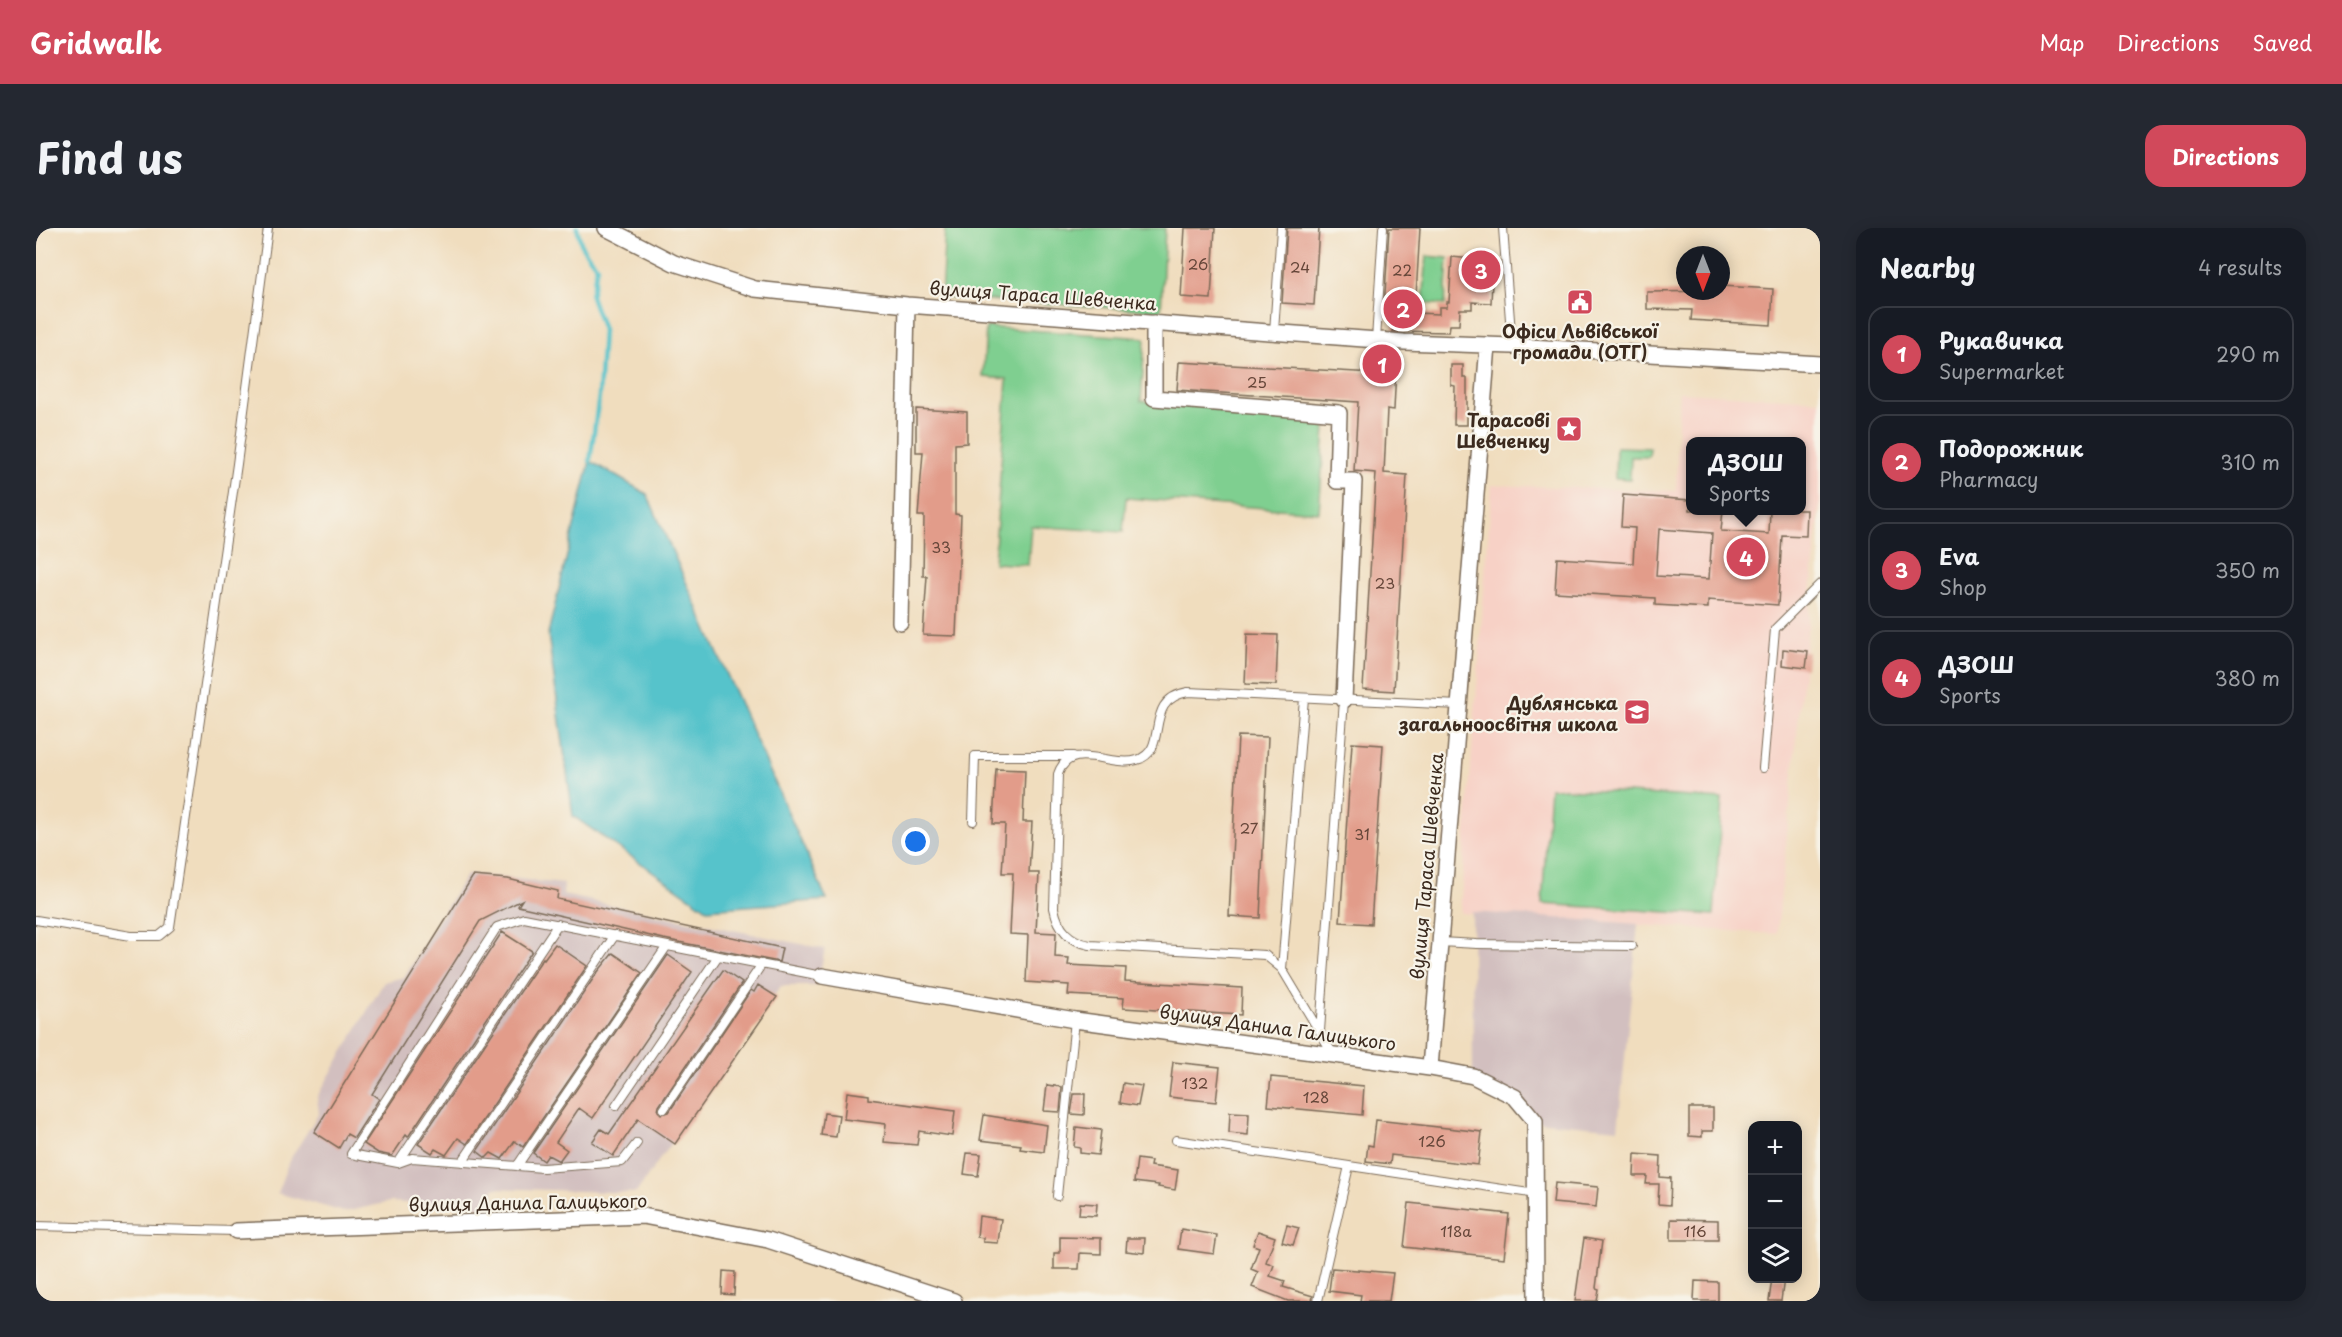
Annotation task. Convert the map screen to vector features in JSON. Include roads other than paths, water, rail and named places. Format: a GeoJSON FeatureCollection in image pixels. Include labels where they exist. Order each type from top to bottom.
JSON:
{"type":"FeatureCollection","features":[{"type":"Feature","properties":{"kind":"street","name":"вулиця Тараса Шевченка"},"geometry":{"type":"LineString","coordinates":[[606,228],[674,263],[755,288],[907,305],[1376,340],[1820,364]]}},
{"type":"Feature","properties":{"kind":"street"},"geometry":{"type":"LineString","coordinates":[[900,622],[907,305]]}},
{"type":"Feature","properties":{"kind":"street"},"geometry":{"type":"LineString","coordinates":[[1154,323],[1154,398],[1339,413],[1337,481],[1354,481],[1344,700]]}},
{"type":"Feature","properties":{"kind":"street","name":"вулиця Тараса Шевченка"},"geometry":{"type":"LineString","coordinates":[[1430,1068],[1488,345]]}},
{"type":"Feature","properties":{"kind":"street","name":"вулиця Данила Галицького"},"geometry":{"type":"LineString","coordinates":[[822,976],[1075,1020],[1430,1068],[1473,1077],[1515,1097],[1535,1121],[1536,1301]]}},
{"type":"Feature","properties":{"kind":"street","name":"вулиця Данила Галицького"},"geometry":{"type":"LineString","coordinates":[[236,1231],[643,1216],[768,1240],[954,1301]]}},
{"type":"Feature","properties":{"kind":"lane"},"geometry":{"type":"LineString","coordinates":[[36,920],[131,936],[159,936],[170,927],[237,464],[268,228]]}},
{"type":"Feature","properties":{"kind":"lane"},"geometry":{"type":"LineString","coordinates":[[1274,332],[1281,228]]}},
{"type":"Feature","properties":{"kind":"lane"},"geometry":{"type":"LineString","coordinates":[[1376,340],[1383,228]]}},
{"type":"Feature","properties":{"kind":"lane"},"geometry":{"type":"LineString","coordinates":[[1503,228],[1512,346]]}},
{"type":"Feature","properties":{"kind":"lane"},"geometry":{"type":"LineString","coordinates":[[1762,768],[1775,629],[1820,584]]}},
{"type":"Feature","properties":{"kind":"lane"},"geometry":{"type":"LineString","coordinates":[[973,822],[975,756],[1077,756],[1131,761],[1145,756],[1154,744],[1159,713],[1163,705],[1179,693],[1459,705]]}},
{"type":"Feature","properties":{"kind":"lane"},"geometry":{"type":"LineString","coordinates":[[1282,969],[1304,698]]}},
{"type":"Feature","properties":{"kind":"lane"},"geometry":{"type":"LineString","coordinates":[[1320,1032],[1344,700]]}},
{"type":"Feature","properties":{"kind":"lane"},"geometry":{"type":"LineString","coordinates":[[1077,756],[1065,761],[1058,774],[1054,908],[1061,929],[1078,943],[1090,945],[1265,955],[1282,969],[1334,1055]]}},
{"type":"Feature","properties":{"kind":"lane"},"geometry":{"type":"LineString","coordinates":[[637,1143],[622,1162],[543,1168],[412,1158],[398,1163],[351,1154],[497,927],[524,918],[822,976]]}},
{"type":"Feature","properties":{"kind":"lane"},"geometry":{"type":"LineString","coordinates":[[398,1163],[558,924]]}},
{"type":"Feature","properties":{"kind":"lane"},"geometry":{"type":"LineString","coordinates":[[462,1162],[615,935]]}},
{"type":"Feature","properties":{"kind":"lane"},"geometry":{"type":"LineString","coordinates":[[1440,942],[1632,946]]}},
{"type":"Feature","properties":{"kind":"lane"},"geometry":{"type":"LineString","coordinates":[[517,1166],[667,946]]}},
{"type":"Feature","properties":{"kind":"lane"},"geometry":{"type":"LineString","coordinates":[[616,1106],[718,956]]}},
{"type":"Feature","properties":{"kind":"lane"},"geometry":{"type":"LineString","coordinates":[[664,1109],[762,964]]}},
{"type":"Feature","properties":{"kind":"lane"},"geometry":{"type":"LineString","coordinates":[[1057,1196],[1075,1020]]}},
{"type":"Feature","properties":{"kind":"lane"},"geometry":{"type":"LineString","coordinates":[[1176,1140],[1536,1194]]}},
{"type":"Feature","properties":{"kind":"lane"},"geometry":{"type":"LineString","coordinates":[[1318,1301],[1349,1166]]}},
{"type":"Feature","properties":{"kind":"lane"},"geometry":{"type":"LineString","coordinates":[[36,1226],[236,1231]]}},
{"type":"Feature","properties":{"kind":"water"},"geometry":{"type":"Polygon","coordinates":[[[590,461],[647,494],[827,900],[707,909],[573,816],[548,634],[590,461]]]}},
{"type":"Feature","properties":{"kind":"waterway"},"geometry":{"type":"LineString","coordinates":[[577,228],[582,247],[597,267],[591,296],[603,330],[599,396],[590,461]]}},
{"type":"Feature","properties":{"kind":"place","name":"Eva"},"geometry":{"type":"Point","coordinates":[1481,270]}},
{"type":"Feature","properties":{"kind":"place","name":"Офіси Львівської громади (ОТГ)"},"geometry":{"type":"Point","coordinates":[1580,302]}},
{"type":"Feature","properties":{"kind":"place","name":"Подорожник"},"geometry":{"type":"Point","coordinates":[1403,309]}},
{"type":"Feature","properties":{"kind":"place","name":"Рукавичка"},"geometry":{"type":"Point","coordinates":[1382,364]}},
{"type":"Feature","properties":{"kind":"place","name":"Тарасові Шевченку"},"geometry":{"type":"Point","coordinates":[1569,429]}},
{"type":"Feature","properties":{"kind":"place","name":"ДЗОШ"},"geometry":{"type":"Point","coordinates":[1746,557]}},
{"type":"Feature","properties":{"kind":"place","name":"Дублянська загальноосвітня школа"},"geometry":{"type":"Point","coordinates":[1637,712]}}]}
